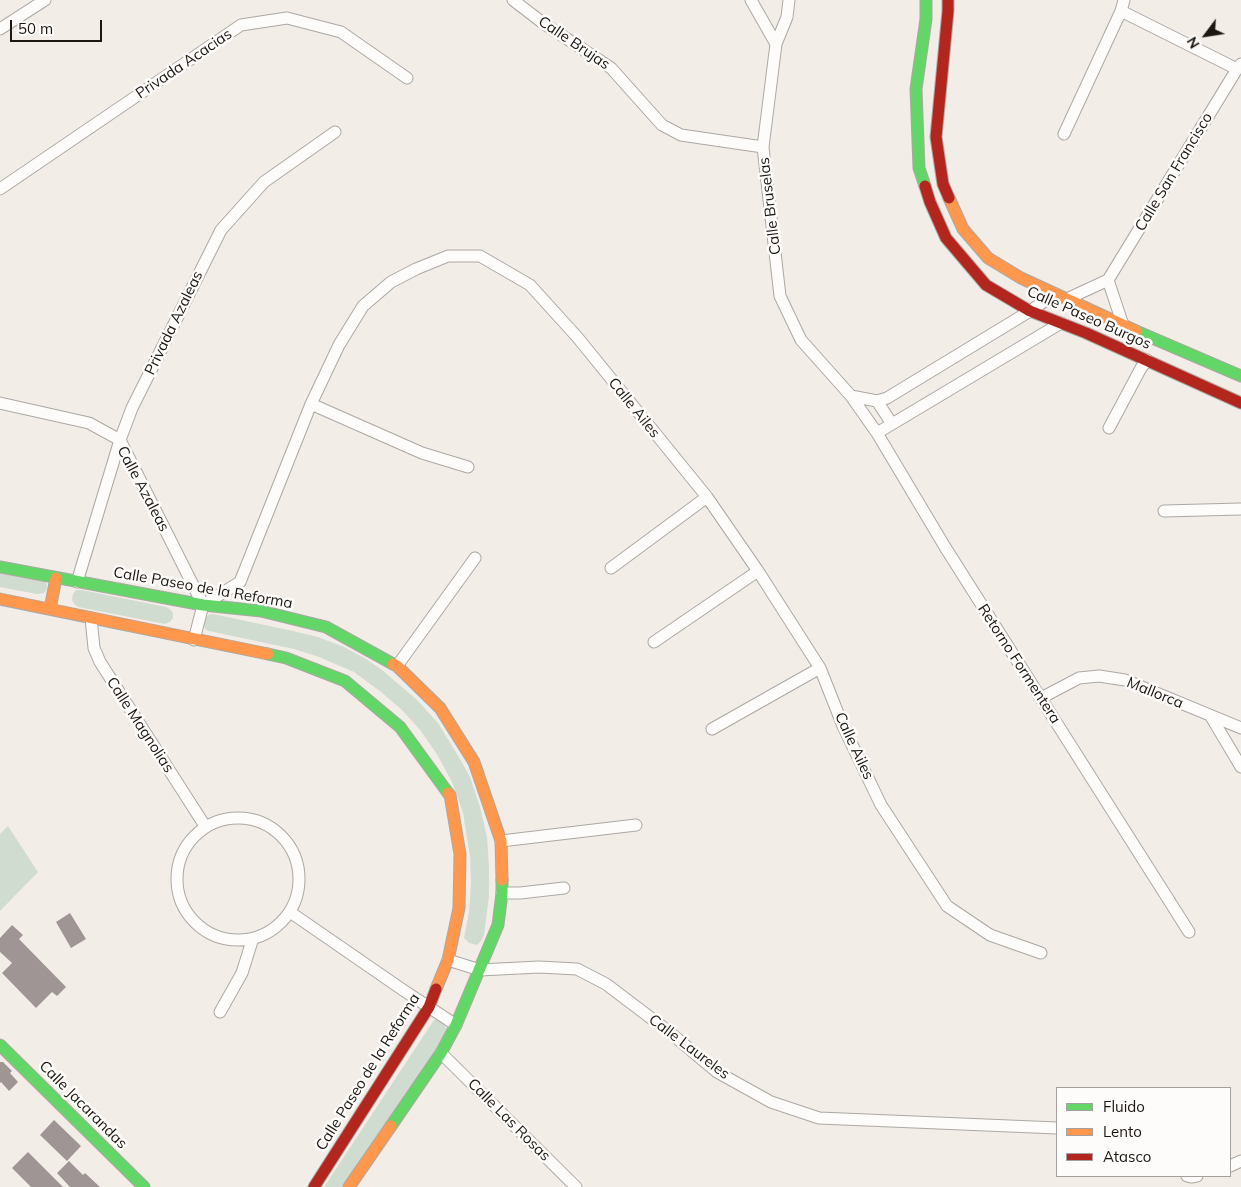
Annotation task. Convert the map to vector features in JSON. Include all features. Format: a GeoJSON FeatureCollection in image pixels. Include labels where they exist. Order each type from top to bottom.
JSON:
{"type":"FeatureCollection","features":[{"type":"Feature","properties":{"kind":"main road","name":"Calle Paseo Burgos"},"geometry":{"type":"LineString","coordinates":[[926,0],[926,19],[916,89],[919,168],[930,202],[946,238],[986,285],[1030,311],[1061,323],[1090,322],[1123,325],[1241,376]]}},
{"type":"Feature","properties":{"kind":"main road","name":"Calle Paseo Burgos"},"geometry":{"type":"LineString","coordinates":[[948,0],[936,137],[943,184],[963,229],[988,258],[1021,278],[1067,299],[1090,322],[1147,360],[1241,403]]}},
{"type":"Feature","properties":{"kind":"main road","name":"Calle Paseo de la Reforma"},"geometry":{"type":"LineString","coordinates":[[0,567],[203,605],[261,611],[326,627],[397,666],[440,708],[474,762],[501,841],[502,893],[498,925],[456,1025],[442,1053],[349,1187]]}},
{"type":"Feature","properties":{"kind":"main road"},"geometry":{"type":"LineString","coordinates":[[50,609],[56,578]]}},
{"type":"Feature","properties":{"kind":"main road","name":"Calle Paseo de la Reforma"},"geometry":{"type":"LineString","coordinates":[[0,599],[286,658],[345,681],[400,727],[450,795],[460,854],[458,908],[448,960],[429,1007],[314,1187]]}},
{"type":"Feature","properties":{"kind":"main road","name":"Calle Jacarandas"},"geometry":{"type":"LineString","coordinates":[[0,1045],[144,1187]]}},
{"type":"Feature","properties":{"kind":"street"},"geometry":{"type":"LineString","coordinates":[[0,29],[45,0]]}},
{"type":"Feature","properties":{"kind":"street","name":"Calle Brujas"},"geometry":{"type":"LineString","coordinates":[[513,0],[543,23],[611,68],[662,125],[681,135],[763,147]]}},
{"type":"Feature","properties":{"kind":"street"},"geometry":{"type":"LineString","coordinates":[[751,0],[776,44]]}},
{"type":"Feature","properties":{"kind":"street","name":"Calle Bruselas"},"geometry":{"type":"LineString","coordinates":[[789,0],[787,17],[776,44],[763,147],[780,296],[801,340],[851,396]]}},
{"type":"Feature","properties":{"kind":"street"},"geometry":{"type":"LineString","coordinates":[[1064,134],[1123,6],[1239,66]]}},
{"type":"Feature","properties":{"kind":"street","name":"Privada Acacias"},"geometry":{"type":"LineString","coordinates":[[0,189],[241,25],[287,18],[341,32],[407,78]]}},
{"type":"Feature","properties":{"kind":"street","name":"Calle San Francisco"},"geometry":{"type":"LineString","coordinates":[[1108,280],[1239,66]]}},
{"type":"Feature","properties":{"kind":"street","name":"Privada Azaleas"},"geometry":{"type":"LineString","coordinates":[[120,440],[132,408],[221,230],[264,182],[335,132]]}},
{"type":"Feature","properties":{"kind":"street","name":"Calle Ailes"},"geometry":{"type":"LineString","coordinates":[[203,605],[240,582],[311,404],[338,345],[363,306],[391,282],[416,269],[448,256],[480,256],[530,285],[578,338],[707,497],[758,571],[820,668],[843,726],[881,805],[947,906],[990,935],[1041,953]]}},
{"type":"Feature","properties":{"kind":"street"},"geometry":{"type":"LineString","coordinates":[[1067,299],[1108,280],[1123,325]]}},
{"type":"Feature","properties":{"kind":"street"},"geometry":{"type":"LineString","coordinates":[[851,396],[878,402],[887,398],[1030,311],[1054,294]]}},
{"type":"Feature","properties":{"kind":"street"},"geometry":{"type":"LineString","coordinates":[[877,432],[1061,323]]}},
{"type":"Feature","properties":{"kind":"street"},"geometry":{"type":"LineString","coordinates":[[1109,428],[1147,360]]}},
{"type":"Feature","properties":{"kind":"street","name":"Retorno Formentera"},"geometry":{"type":"LineString","coordinates":[[851,396],[877,432],[945,547],[1189,932]]}},
{"type":"Feature","properties":{"kind":"street"},"geometry":{"type":"LineString","coordinates":[[878,402],[892,424]]}},
{"type":"Feature","properties":{"kind":"street"},"geometry":{"type":"LineString","coordinates":[[0,403],[88,423],[120,440]]}},
{"type":"Feature","properties":{"kind":"street"},"geometry":{"type":"LineString","coordinates":[[311,404],[422,453],[468,467]]}},
{"type":"Feature","properties":{"kind":"street","name":"Calle Azaleas"},"geometry":{"type":"LineString","coordinates":[[77,582],[120,440]]}},
{"type":"Feature","properties":{"kind":"street","name":"Calle Azaleas"},"geometry":{"type":"LineString","coordinates":[[120,440],[203,605]]}},
{"type":"Feature","properties":{"kind":"street"},"geometry":{"type":"LineString","coordinates":[[611,568],[707,497]]}},
{"type":"Feature","properties":{"kind":"street"},"geometry":{"type":"LineString","coordinates":[[1164,510],[1241,509]]}},
{"type":"Feature","properties":{"kind":"street"},"geometry":{"type":"LineString","coordinates":[[397,666],[475,558]]}},
{"type":"Feature","properties":{"kind":"street"},"geometry":{"type":"LineString","coordinates":[[654,642],[758,571]]}},
{"type":"Feature","properties":{"kind":"street"},"geometry":{"type":"LineString","coordinates":[[194,640],[203,605]]}},
{"type":"Feature","properties":{"kind":"street","name":"Calle Magnolias"},"geometry":{"type":"LineString","coordinates":[[91,618],[94,648],[100,662],[205,826]]}},
{"type":"Feature","properties":{"kind":"street"},"geometry":{"type":"LineString","coordinates":[[712,729],[820,668]]}},
{"type":"Feature","properties":{"kind":"street","name":"Mallorca"},"geometry":{"type":"LineString","coordinates":[[1041,698],[1079,678],[1099,676],[1124,680],[1241,728]]}},
{"type":"Feature","properties":{"kind":"street"},"geometry":{"type":"LineString","coordinates":[[1210,715],[1241,766]]}},
{"type":"Feature","properties":{"kind":"street"},"geometry":{"type":"LineString","coordinates":[[241,817],[259,821],[275,829],[288,843],[296,859],[300,877],[298,896],[290,912],[278,926],[263,936],[252,940],[226,940],[209,934],[194,922],[183,908],[177,890],[179,862],[192,838],[205,826],[222,819],[241,817]]}},
{"type":"Feature","properties":{"kind":"street"},"geometry":{"type":"LineString","coordinates":[[501,841],[636,825]]}},
{"type":"Feature","properties":{"kind":"street"},"geometry":{"type":"LineString","coordinates":[[502,893],[564,888]]}},
{"type":"Feature","properties":{"kind":"street"},"geometry":{"type":"LineString","coordinates":[[290,912],[456,1025]]}},
{"type":"Feature","properties":{"kind":"street"},"geometry":{"type":"LineString","coordinates":[[220,1012],[242,973],[252,940]]}},
{"type":"Feature","properties":{"kind":"street","name":"Calle Laureles"},"geometry":{"type":"LineString","coordinates":[[448,960],[480,970],[539,967],[578,968],[606,984],[668,1031],[717,1072],[772,1102],[819,1118],[1056,1128]]}},
{"type":"Feature","properties":{"kind":"street","name":"Calle Las Rosas"},"geometry":{"type":"LineString","coordinates":[[442,1053],[576,1187]]}},
{"type":"Feature","properties":{"kind":"shaded area"},"geometry":{"type":"Polygon","coordinates":[[[0,567],[46,579],[47,589],[44,593],[37,594],[0,587],[0,567]]]}},
{"type":"Feature","properties":{"kind":"shaded area"},"geometry":{"type":"Polygon","coordinates":[[[76,590],[166,607],[173,613],[173,618],[165,624],[78,607],[72,600],[76,590]]]}},
{"type":"Feature","properties":{"kind":"shaded area"},"geometry":{"type":"Polygon","coordinates":[[[213,614],[318,637],[344,647],[382,670],[417,700],[438,723],[470,777],[487,837],[489,896],[484,935],[477,945],[469,943],[464,938],[469,912],[471,884],[470,856],[463,813],[453,784],[438,756],[421,731],[402,710],[354,672],[294,649],[209,631],[205,629],[205,619],[208,615],[213,614]]]}},
{"type":"Feature","properties":{"kind":"shaded area"},"geometry":{"type":"Polygon","coordinates":[[[8,826],[38,872],[0,911],[0,834],[8,826]]]}},
{"type":"Feature","properties":{"kind":"shaded area"},"geometry":{"type":"Polygon","coordinates":[[[434,1020],[440,1020],[449,1031],[345,1187],[324,1187],[434,1020]]]}},
{"type":"Feature","properties":{"kind":"building"},"geometry":{"type":"Polygon","coordinates":[[[70,913],[86,939],[71,948],[56,922],[70,913]]]}},
{"type":"Feature","properties":{"kind":"building"},"geometry":{"type":"Polygon","coordinates":[[[12,925],[23,935],[19,939],[66,987],[57,996],[52,992],[36,1008],[2,973],[12,963],[0,952],[0,938],[12,925]]]}},
{"type":"Feature","properties":{"kind":"building"},"geometry":{"type":"Polygon","coordinates":[[[0,1062],[3,1062],[12,1071],[10,1073],[18,1082],[9,1091],[0,1083],[0,1062]]]}},
{"type":"Feature","properties":{"kind":"building"},"geometry":{"type":"Polygon","coordinates":[[[54,1120],[81,1146],[67,1161],[40,1135],[54,1120]]]}},
{"type":"Feature","properties":{"kind":"building"},"geometry":{"type":"Polygon","coordinates":[[[28,1152],[63,1187],[31,1187],[12,1168],[28,1152]]]}},
{"type":"Feature","properties":{"kind":"building"},"geometry":{"type":"Polygon","coordinates":[[[69,1161],[83,1175],[85,1173],[100,1187],[70,1187],[57,1173],[69,1161]]]}},
{"type":"Feature","properties":{"kind":"traffic: fast"},"geometry":{"type":"LineString","coordinates":[[925,186],[919,168],[916,89],[926,19],[926,0]]}},
{"type":"Feature","properties":{"kind":"traffic: fast"},"geometry":{"type":"LineString","coordinates":[[1136,331],[1241,376]]}},
{"type":"Feature","properties":{"kind":"traffic: fast"},"geometry":{"type":"LineString","coordinates":[[0,567],[203,605],[261,611],[326,627],[393,664]]}},
{"type":"Feature","properties":{"kind":"traffic: fast"},"geometry":{"type":"LineString","coordinates":[[268,654],[286,658],[345,681],[400,727],[448,793]]}},
{"type":"Feature","properties":{"kind":"traffic: fast"},"geometry":{"type":"LineString","coordinates":[[391,1126],[441,1053],[456,1025],[498,925],[502,880]]}},
{"type":"Feature","properties":{"kind":"traffic: fast"},"geometry":{"type":"LineString","coordinates":[[0,1045],[144,1187]]}},
{"type":"Feature","properties":{"kind":"traffic: slow"},"geometry":{"type":"LineString","coordinates":[[949,198],[963,229],[988,258],[1021,278],[1136,331]]}},
{"type":"Feature","properties":{"kind":"traffic: slow"},"geometry":{"type":"LineString","coordinates":[[50,609],[56,578]]}},
{"type":"Feature","properties":{"kind":"traffic: slow"},"geometry":{"type":"LineString","coordinates":[[0,599],[268,654]]}},
{"type":"Feature","properties":{"kind":"traffic: slow"},"geometry":{"type":"LineString","coordinates":[[393,664],[440,708],[474,762],[501,841],[502,880]]}},
{"type":"Feature","properties":{"kind":"traffic: slow"},"geometry":{"type":"LineString","coordinates":[[436,989],[448,960],[459,908],[460,854],[450,795],[448,793]]}},
{"type":"Feature","properties":{"kind":"traffic: slow"},"geometry":{"type":"LineString","coordinates":[[349,1187],[391,1126]]}},
{"type":"Feature","properties":{"kind":"traffic: jam"},"geometry":{"type":"LineString","coordinates":[[948,0],[936,137],[943,184],[949,198]]}},
{"type":"Feature","properties":{"kind":"traffic: jam"},"geometry":{"type":"LineString","coordinates":[[925,186],[946,238],[986,285],[1030,311],[1086,333],[1241,403]]}},
{"type":"Feature","properties":{"kind":"traffic: jam"},"geometry":{"type":"LineString","coordinates":[[314,1187],[429,1007],[436,989]]}}]}
